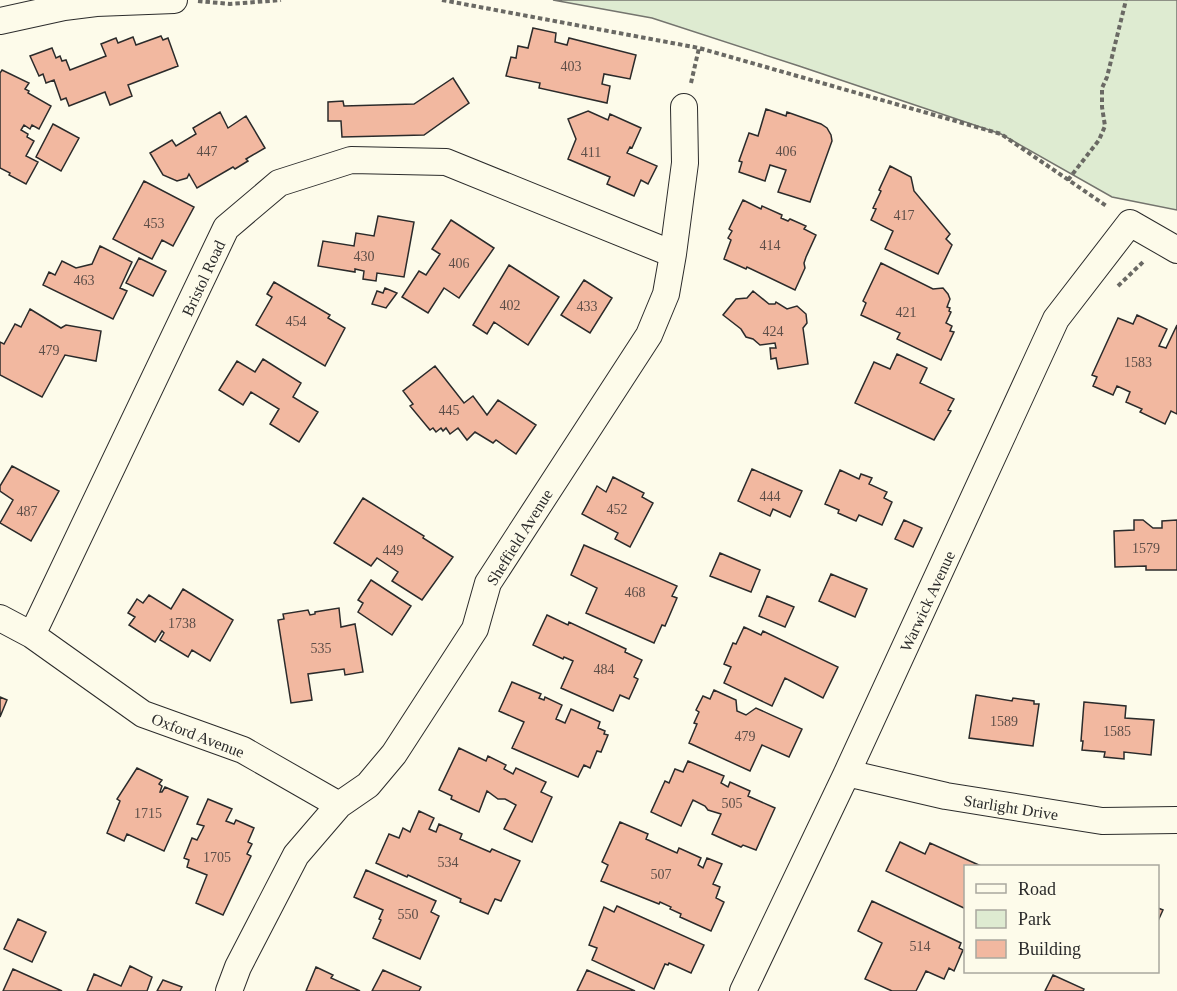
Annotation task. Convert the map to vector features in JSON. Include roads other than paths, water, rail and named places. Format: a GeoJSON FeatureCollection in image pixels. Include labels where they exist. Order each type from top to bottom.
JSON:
{"type":"FeatureCollection","features":[{"type":"Feature","properties":{"kind":"street"},"geometry":{"type":"LineString","coordinates":[[0,21],[64,7],[96,3],[184,1]]}},
{"type":"Feature","properties":{"kind":"street","name":"Sheffield Avenue"},"geometry":{"type":"LineString","coordinates":[[229,991],[238,967],[297,855],[339,805],[368,785],[394,754],[475,629],[489,582],[649,335],[666,294],[673,254],[686,164],[684,107]]}},
{"type":"Feature","properties":{"kind":"street","name":"Bristol Road"},"geometry":{"type":"LineString","coordinates":[[32,635],[226,228],[279,183],[351,160],[446,162],[673,254]]}},
{"type":"Feature","properties":{"kind":"street","name":"Warwick Avenue"},"geometry":{"type":"LineString","coordinates":[[743,991],[848,772],[1056,319],[1130,223],[1177,250]]}},
{"type":"Feature","properties":{"kind":"street","name":"Oxford Avenue"},"geometry":{"type":"LineString","coordinates":[[0,618],[32,635],[143,714],[243,750],[339,805]]}},
{"type":"Feature","properties":{"kind":"street","name":"Starlight Drive"},"geometry":{"type":"LineString","coordinates":[[848,772],[946,796],[1102,821],[1177,820]]}}]}
